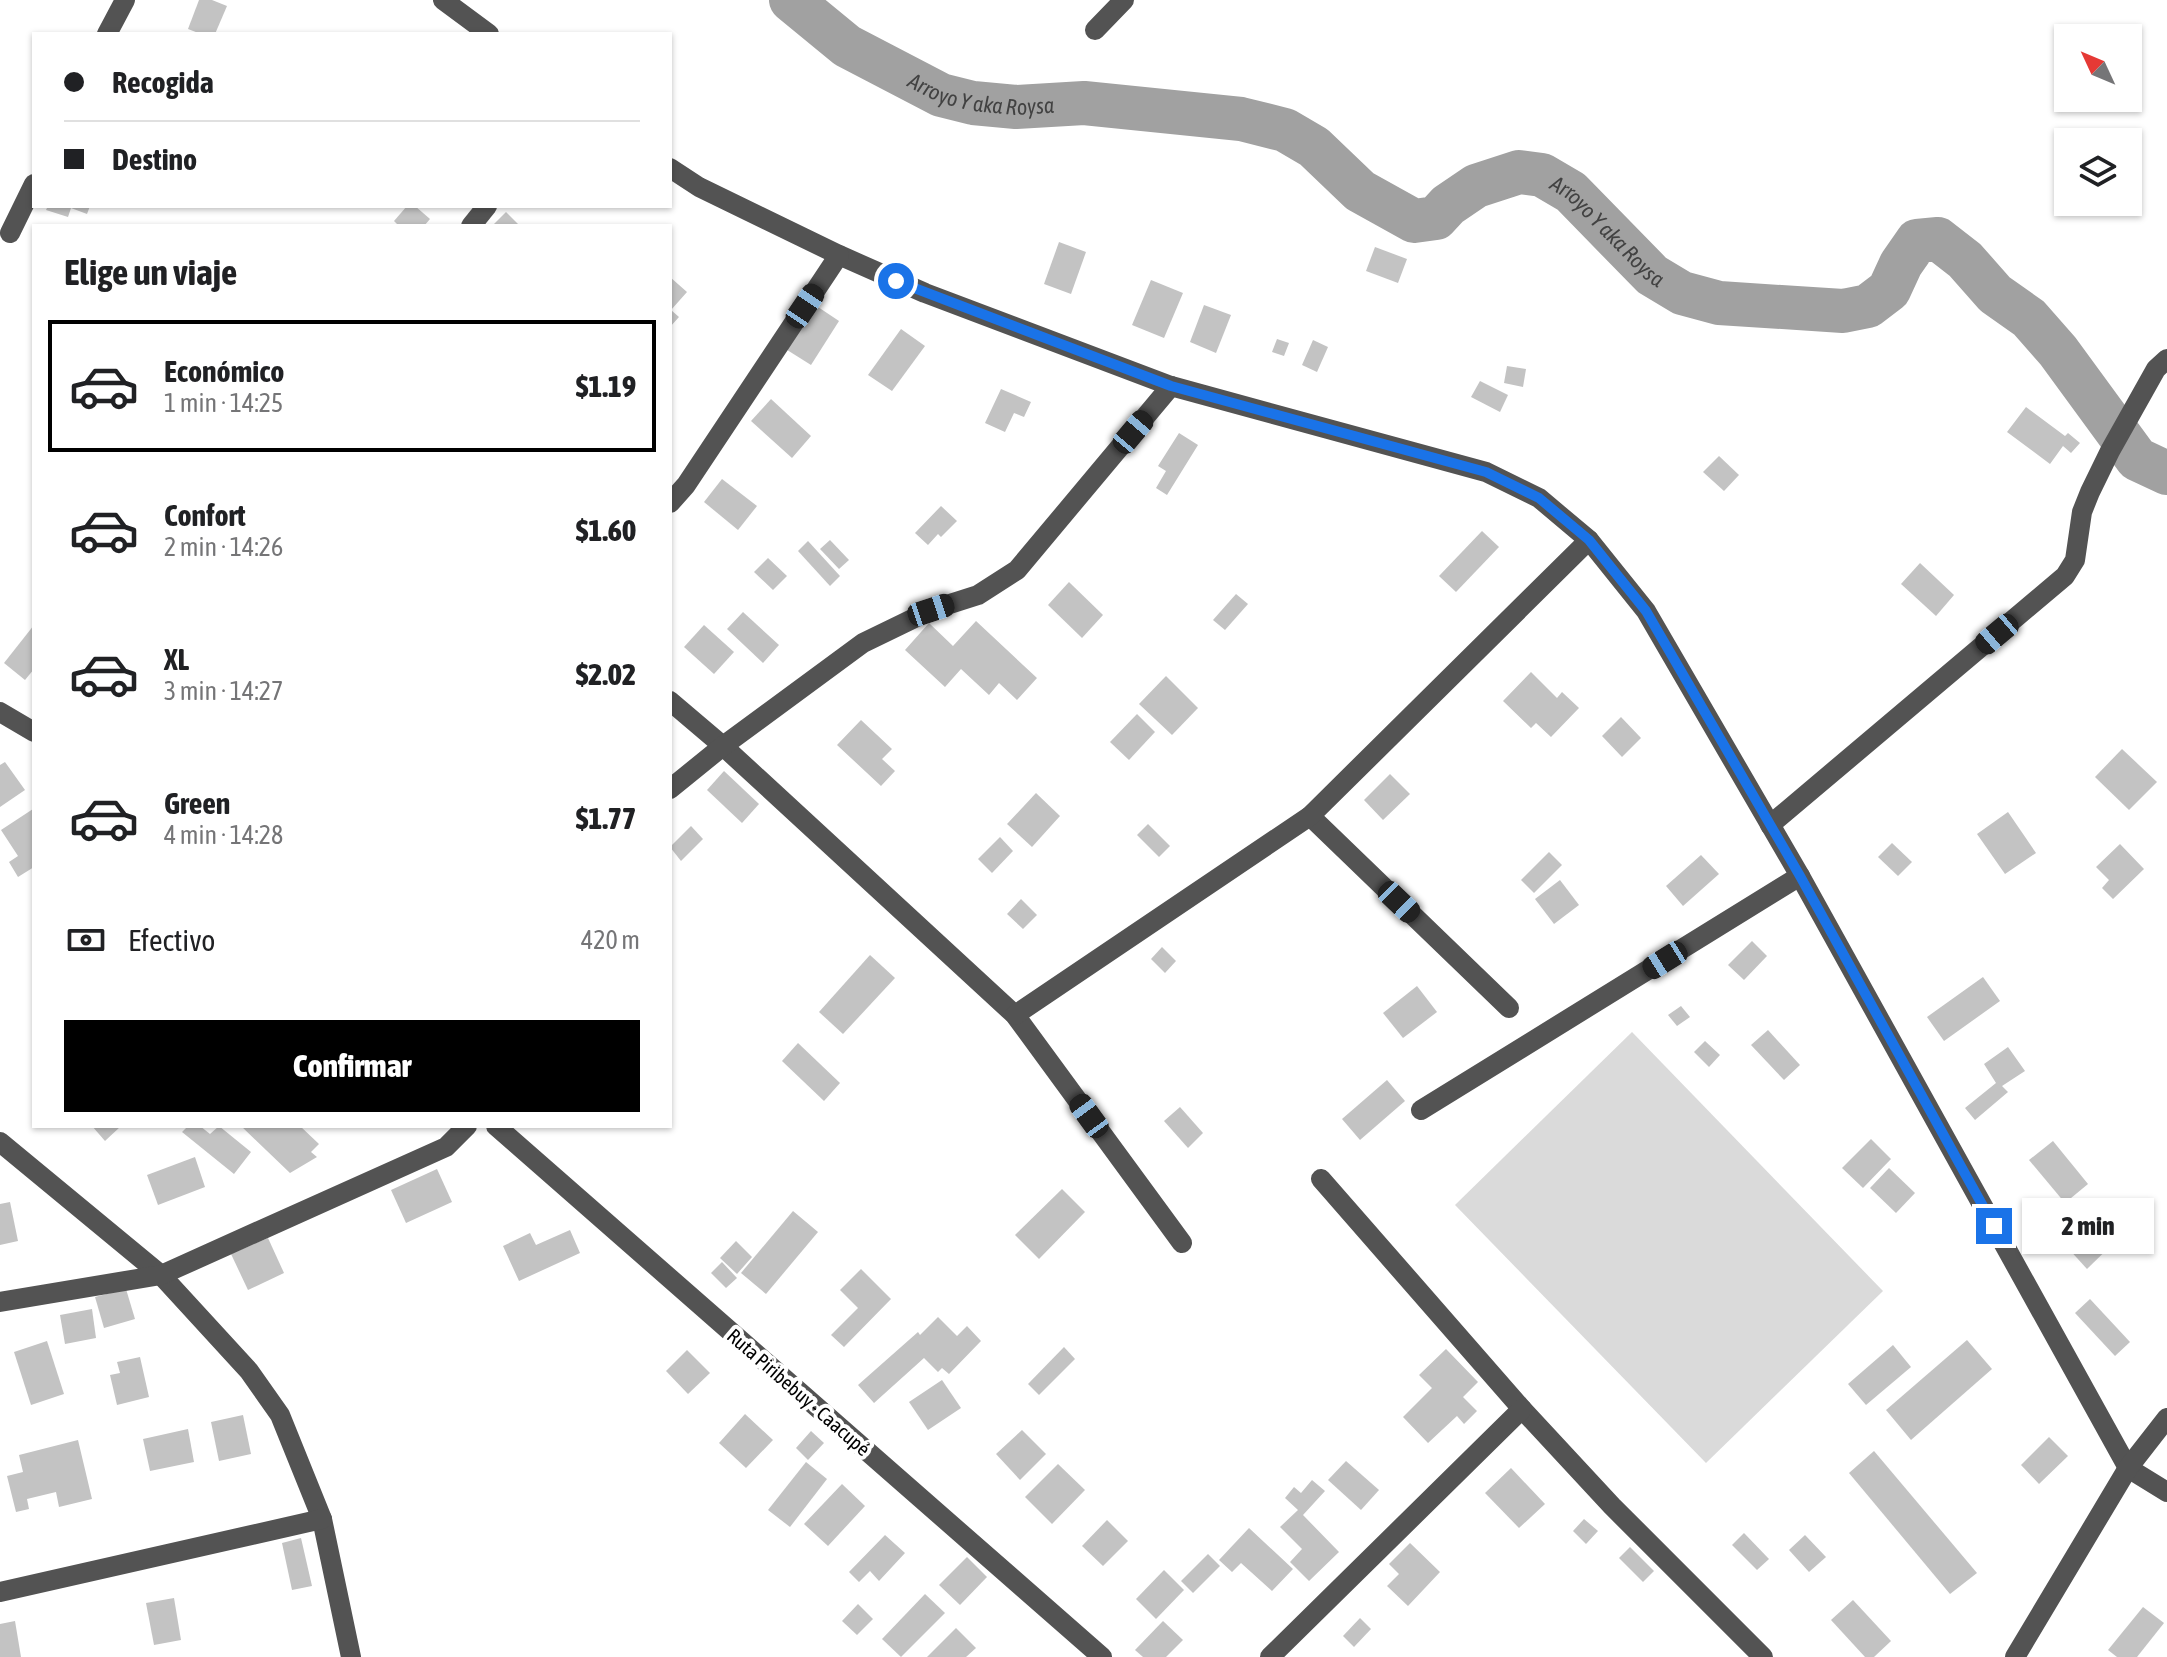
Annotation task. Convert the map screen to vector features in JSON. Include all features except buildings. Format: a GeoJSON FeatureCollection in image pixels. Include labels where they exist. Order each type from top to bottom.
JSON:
{"type":"FeatureCollection","features":[{"type":"Feature","properties":{"kind":"street"},"geometry":{"type":"LineString","coordinates":[[108,32],[125,0]]}},
{"type":"Feature","properties":{"kind":"street"},"geometry":{"type":"LineString","coordinates":[[443,0],[486,32]]}},
{"type":"Feature","properties":{"kind":"street"},"geometry":{"type":"LineString","coordinates":[[1095,30],[1124,0]]}},
{"type":"Feature","properties":{"kind":"street"},"geometry":{"type":"LineString","coordinates":[[672,169],[699,187],[925,293],[1171,386],[1486,472],[1539,498],[1589,540],[1646,611],[1800,876],[2128,1468],[2167,1492]]}},
{"type":"Feature","properties":{"kind":"street"},"geometry":{"type":"LineString","coordinates":[[10,233],[32,188]]}},
{"type":"Feature","properties":{"kind":"street"},"geometry":{"type":"LineString","coordinates":[[473,224],[485,208]]}},
{"type":"Feature","properties":{"kind":"street"},"geometry":{"type":"LineString","coordinates":[[672,501],[686,485],[839,255]]}},
{"type":"Feature","properties":{"kind":"street"},"geometry":{"type":"LineString","coordinates":[[1770,825],[2065,576],[2075,560],[2082,512],[2110,451],[2156,369],[2167,359]]}},
{"type":"Feature","properties":{"kind":"street"},"geometry":{"type":"LineString","coordinates":[[672,787],[863,643],[931,610],[978,595],[1017,570],[1171,386]]}},
{"type":"Feature","properties":{"kind":"street"},"geometry":{"type":"LineString","coordinates":[[1015,1015],[1310,816],[1589,540]]}},
{"type":"Feature","properties":{"kind":"street"},"geometry":{"type":"LineString","coordinates":[[672,703],[1015,1015],[1182,1243]]}},
{"type":"Feature","properties":{"kind":"street"},"geometry":{"type":"LineString","coordinates":[[0,712],[32,731]]}},
{"type":"Feature","properties":{"kind":"street"},"geometry":{"type":"LineString","coordinates":[[1310,816],[1509,1008]]}},
{"type":"Feature","properties":{"kind":"street"},"geometry":{"type":"LineString","coordinates":[[1421,1110],[1800,876]]}},
{"type":"Feature","properties":{"kind":"street"},"geometry":{"type":"LineString","coordinates":[[0,1302],[161,1275],[446,1147],[465,1128]]}},
{"type":"Feature","properties":{"kind":"street","name":"Ruta Piribebuy - Caacupé"},"geometry":{"type":"LineString","coordinates":[[498,1128],[1102,1657]]}},
{"type":"Feature","properties":{"kind":"street"},"geometry":{"type":"LineString","coordinates":[[0,1142],[161,1275],[249,1371],[280,1415],[322,1519],[351,1657]]}},
{"type":"Feature","properties":{"kind":"street"},"geometry":{"type":"LineString","coordinates":[[1321,1179],[1522,1409],[1612,1506],[1763,1657]]}},
{"type":"Feature","properties":{"kind":"street"},"geometry":{"type":"LineString","coordinates":[[1270,1657],[1522,1409]]}},
{"type":"Feature","properties":{"kind":"street"},"geometry":{"type":"LineString","coordinates":[[2015,1657],[2128,1468],[2167,1418]]}},
{"type":"Feature","properties":{"kind":"street"},"geometry":{"type":"LineString","coordinates":[[0,1592],[322,1519]]}},
{"type":"Feature","properties":{"kind":"shaded area"},"geometry":{"type":"Polygon","coordinates":[[[1632,1032],[1883,1291],[1706,1463],[1455,1205],[1632,1032]]]}},
{"type":"Feature","properties":{"kind":"waterway","name":"Arroyo Y aka Roysa"},"geometry":{"type":"LineString","coordinates":[[791,0],[847,46],[941,95],[973,103],[1016,107],[1084,103],[1241,119],[1285,130],[1314,147],[1360,191],[1414,221],[1436,218],[1448,205],[1476,186],[1519,172],[1542,175],[1571,192],[1652,275],[1682,293],[1719,303],[1843,311],[1868,306],[1889,290],[1901,264],[1917,241],[1938,239],[1965,260],[1995,294],[2029,318],[2058,351],[2137,459],[2167,473]]}},
{"type":"Feature","properties":{"kind":"route"},"geometry":{"type":"LineString","coordinates":[[896,281],[1171,386],[1486,472],[1539,498],[1589,540],[1646,611],[1800,876],[1994,1226]]}}]}
